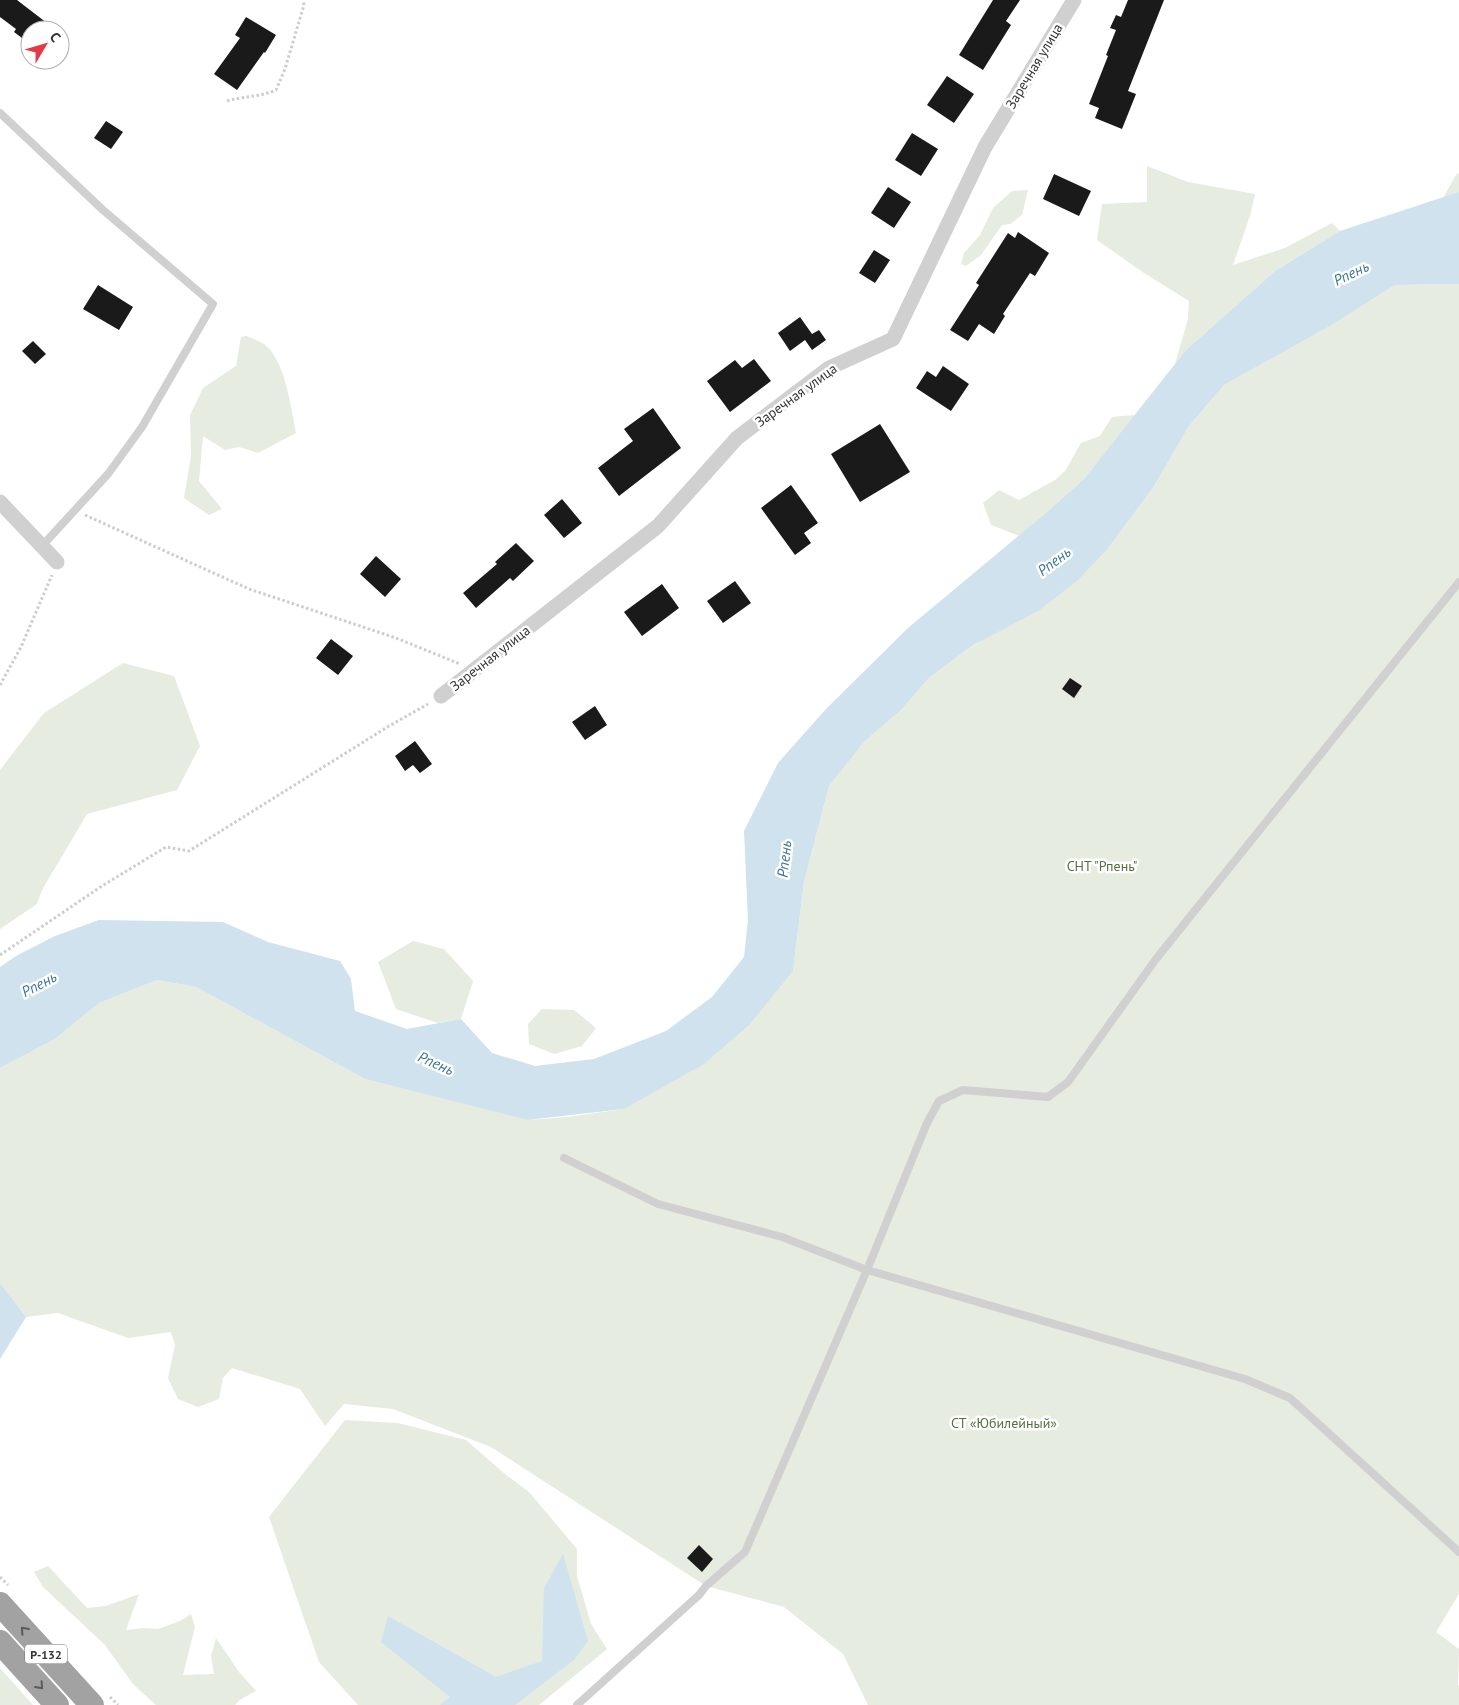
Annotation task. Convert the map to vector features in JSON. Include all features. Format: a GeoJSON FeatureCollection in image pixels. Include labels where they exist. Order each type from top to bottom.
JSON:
{"type":"FeatureCollection","features":[{"type":"Feature","properties":{"kind":"highway","name":"Р-132"},"geometry":{"type":"LineString","coordinates":[[0,1604],[92,1705]]}},
{"type":"Feature","properties":{"kind":"highway","name":"Р-132"},"geometry":{"type":"LineString","coordinates":[[0,1642],[57,1705]]}},
{"type":"Feature","properties":{"kind":"street","name":"Заречная улица"},"geometry":{"type":"LineString","coordinates":[[441,696],[658,526],[736,438],[829,368],[893,339],[985,146],[1074,0]]}},
{"type":"Feature","properties":{"kind":"street"},"geometry":{"type":"LineString","coordinates":[[0,502],[57,562]]}},
{"type":"Feature","properties":{"kind":"lane"},"geometry":{"type":"LineString","coordinates":[[0,112],[103,210],[213,304],[142,427],[108,474],[42,546]]}},
{"type":"Feature","properties":{"kind":"lane"},"geometry":{"type":"LineString","coordinates":[[578,1705],[744,1552],[867,1270],[927,1123],[939,1101],[963,1090],[1048,1097],[1068,1082],[1156,959],[1459,582]]}},
{"type":"Feature","properties":{"kind":"lane"},"geometry":{"type":"LineString","coordinates":[[564,1158],[658,1204],[782,1237],[867,1270],[1245,1379],[1290,1398],[1459,1552]]}},
{"type":"Feature","properties":{"kind":"path"},"geometry":{"type":"LineString","coordinates":[[228,101],[264,95],[276,90],[285,69],[304,5],[303,0]]}},
{"type":"Feature","properties":{"kind":"path"},"geometry":{"type":"LineString","coordinates":[[76,509],[85,515],[249,589],[396,638],[476,670]]}},
{"type":"Feature","properties":{"kind":"path"},"geometry":{"type":"LineString","coordinates":[[0,685],[21,647],[57,562]]}},
{"type":"Feature","properties":{"kind":"path"},"geometry":{"type":"LineString","coordinates":[[0,954],[102,886],[166,847],[189,850],[389,726],[441,696]]}},
{"type":"Feature","properties":{"kind":"green space"},"geometry":{"type":"Polygon","coordinates":[[[1147,166],[1188,182],[1255,194],[1250,216],[1233,265],[1285,248],[1332,223],[1340,231],[1275,271],[1186,350],[1175,364],[1188,319],[1189,301],[1144,273],[1097,240],[1102,204],[1147,202],[1147,166]]]}},
{"type":"Feature","properties":{"kind":"green space"},"geometry":{"type":"Polygon","coordinates":[[[1459,173],[1459,192],[1443,198],[1456,175],[1459,173]]]}},
{"type":"Feature","properties":{"kind":"green space"},"geometry":{"type":"Polygon","coordinates":[[[1028,190],[1022,215],[1010,224],[1002,225],[981,255],[966,266],[961,264],[964,253],[980,235],[993,208],[1012,191],[1028,190]]]}},
{"type":"Feature","properties":{"kind":"green space","name":"СТ «Юбилейный»"},"geometry":{"type":"Polygon","coordinates":[[[1459,284],[1459,1594],[1436,1632],[1459,1649],[1459,1705],[868,1705],[843,1654],[784,1607],[706,1586],[491,1447],[393,1409],[344,1404],[325,1426],[300,1389],[232,1368],[223,1378],[219,1399],[198,1407],[178,1399],[168,1378],[175,1345],[171,1332],[128,1338],[58,1313],[26,1317],[0,1283],[0,1068],[55,1039],[99,1003],[157,980],[196,987],[365,1079],[527,1120],[567,1117],[624,1109],[793,971],[804,882],[829,786],[865,741],[900,711],[929,678],[1109,547],[1153,488],[1189,426],[1224,385],[1330,326],[1395,285],[1459,284]]]}},
{"type":"Feature","properties":{"kind":"green space"},"geometry":{"type":"Polygon","coordinates":[[[246,336],[264,344],[277,361],[286,385],[296,433],[258,453],[239,447],[225,450],[203,436],[199,481],[222,509],[209,515],[184,498],[191,456],[190,415],[203,388],[236,366],[241,337],[246,336]]]}},
{"type":"Feature","properties":{"kind":"green space"},"geometry":{"type":"Polygon","coordinates":[[[1135,415],[1084,479],[1019,536],[991,525],[983,503],[999,490],[1019,500],[1055,480],[1065,471],[1081,443],[1100,436],[1112,417],[1135,415]]]}},
{"type":"Feature","properties":{"kind":"green space"},"geometry":{"type":"Polygon","coordinates":[[[123,663],[174,676],[200,746],[177,790],[87,814],[42,890],[37,904],[0,929],[0,770],[44,713],[123,663]]]}},
{"type":"Feature","properties":{"kind":"green space"},"geometry":{"type":"Polygon","coordinates":[[[413,941],[444,949],[473,981],[461,1019],[438,1023],[396,1009],[378,962],[413,941]]]}},
{"type":"Feature","properties":{"kind":"green space"},"geometry":{"type":"Polygon","coordinates":[[[542,1009],[574,1010],[596,1028],[582,1046],[554,1054],[529,1044],[528,1024],[542,1009]]]}},
{"type":"Feature","properties":{"kind":"green space"},"geometry":{"type":"Polygon","coordinates":[[[345,1420],[398,1423],[466,1440],[529,1492],[577,1549],[577,1576],[591,1624],[607,1649],[539,1705],[358,1705],[319,1662],[269,1517],[345,1420]]]}},
{"type":"Feature","properties":{"kind":"green space"},"geometry":{"type":"Polygon","coordinates":[[[48,1566],[87,1608],[106,1606],[139,1594],[126,1630],[158,1629],[180,1621],[191,1614],[195,1627],[183,1675],[214,1674],[211,1656],[216,1638],[239,1672],[256,1691],[241,1699],[235,1705],[156,1705],[133,1684],[105,1645],[43,1587],[34,1572],[48,1566]]]}},
{"type":"Feature","properties":{"kind":"green space"},"geometry":{"type":"Polygon","coordinates":[[[0,1668],[33,1705],[0,1705],[0,1668]]]}},
{"type":"Feature","properties":{"kind":"water","name":"Рпень"},"geometry":{"type":"Polygon","coordinates":[[[1459,192],[1459,284],[1395,285],[1330,326],[1224,385],[1189,426],[1153,488],[1109,547],[1077,581],[1038,611],[975,644],[929,678],[900,711],[865,741],[829,786],[804,882],[793,971],[749,1025],[704,1064],[624,1109],[527,1120],[365,1079],[196,987],[157,980],[99,1003],[55,1039],[0,1068],[0,967],[16,956],[55,936],[99,920],[223,922],[268,942],[340,961],[351,979],[355,1011],[407,1029],[461,1019],[492,1053],[535,1066],[594,1059],[666,1031],[712,997],[744,957],[748,920],[744,831],[778,763],[825,710],[908,628],[1084,479],[1186,350],[1275,271],[1340,231],[1459,192]]]}},
{"type":"Feature","properties":{"kind":"water"},"geometry":{"type":"Polygon","coordinates":[[[0,1283],[26,1317],[0,1359],[0,1283]]]}},
{"type":"Feature","properties":{"kind":"water"},"geometry":{"type":"Polygon","coordinates":[[[563,1554],[588,1641],[574,1660],[515,1705],[440,1705],[450,1697],[381,1642],[388,1616],[496,1677],[542,1661],[544,1588],[563,1554]]]}},
{"type":"Feature","properties":{"kind":"building"},"geometry":{"type":"Polygon","coordinates":[[[0,0],[17,0],[43,20],[20,20],[20,36],[14,32],[16,29],[0,17],[0,0]]]}},
{"type":"Feature","properties":{"kind":"building"},"geometry":{"type":"Polygon","coordinates":[[[993,0],[1020,0],[1006,21],[1011,25],[983,70],[959,55],[993,0]]]}},
{"type":"Feature","properties":{"kind":"building"},"geometry":{"type":"Polygon","coordinates":[[[1128,0],[1164,0],[1128,91],[1136,94],[1122,129],[1095,118],[1099,108],[1089,104],[1116,30],[1110,28],[1116,15],[1121,17],[1128,0]]]}},
{"type":"Feature","properties":{"kind":"building"},"geometry":{"type":"Polygon","coordinates":[[[246,17],[276,35],[237,90],[214,74],[240,38],[235,35],[246,17]]]}},
{"type":"Feature","properties":{"kind":"building"},"geometry":{"type":"Polygon","coordinates":[[[947,76],[974,94],[954,123],[927,105],[947,76]]]}},
{"type":"Feature","properties":{"kind":"building"},"geometry":{"type":"Polygon","coordinates":[[[106,121],[123,132],[111,149],[94,138],[106,121]]]}},
{"type":"Feature","properties":{"kind":"building"},"geometry":{"type":"Polygon","coordinates":[[[912,133],[938,149],[921,176],[895,160],[912,133]]]}},
{"type":"Feature","properties":{"kind":"building"},"geometry":{"type":"Polygon","coordinates":[[[1054,174],[1091,191],[1079,216],[1043,199],[1054,174]]]}},
{"type":"Feature","properties":{"kind":"building"},"geometry":{"type":"Polygon","coordinates":[[[888,187],[911,202],[894,228],[871,213],[888,187]]]}},
{"type":"Feature","properties":{"kind":"building"},"geometry":{"type":"Polygon","coordinates":[[[1018,232],[1049,253],[1035,276],[1030,273],[1003,314],[1005,316],[994,334],[979,324],[968,341],[950,330],[979,285],[976,283],[1008,233],[1015,238],[1018,232]]]}},
{"type":"Feature","properties":{"kind":"building"},"geometry":{"type":"Polygon","coordinates":[[[874,250],[890,260],[875,283],[859,273],[874,250]]]}},
{"type":"Feature","properties":{"kind":"building"},"geometry":{"type":"Polygon","coordinates":[[[98,285],[133,307],[119,330],[83,309],[98,285]]]}},
{"type":"Feature","properties":{"kind":"building"},"geometry":{"type":"Polygon","coordinates":[[[800,317],[812,334],[819,330],[826,340],[812,350],[805,340],[790,351],[778,333],[800,317]]]}},
{"type":"Feature","properties":{"kind":"building"},"geometry":{"type":"Polygon","coordinates":[[[33,341],[46,354],[35,364],[22,351],[33,341]]]}},
{"type":"Feature","properties":{"kind":"building"},"geometry":{"type":"Polygon","coordinates":[[[754,359],[771,381],[730,412],[707,381],[735,360],[742,368],[754,359]]]}},
{"type":"Feature","properties":{"kind":"building"},"geometry":{"type":"Polygon","coordinates":[[[943,366],[969,384],[951,411],[916,388],[927,371],[936,377],[943,366]]]}},
{"type":"Feature","properties":{"kind":"building"},"geometry":{"type":"Polygon","coordinates":[[[653,408],[681,448],[619,496],[598,468],[633,441],[624,429],[653,408]]]}},
{"type":"Feature","properties":{"kind":"building"},"geometry":{"type":"Polygon","coordinates":[[[880,424],[910,472],[860,502],[831,454],[880,424]]]}},
{"type":"Feature","properties":{"kind":"building"},"geometry":{"type":"Polygon","coordinates":[[[791,485],[818,523],[804,533],[811,543],[795,555],[761,508],[791,485]]]}},
{"type":"Feature","properties":{"kind":"building"},"geometry":{"type":"Polygon","coordinates":[[[562,499],[582,523],[564,538],[544,515],[562,499]]]}},
{"type":"Feature","properties":{"kind":"building"},"geometry":{"type":"Polygon","coordinates":[[[516,543],[534,561],[513,581],[510,578],[476,608],[463,593],[497,564],[495,562],[516,543]]]}},
{"type":"Feature","properties":{"kind":"building"},"geometry":{"type":"Polygon","coordinates":[[[376,556],[401,579],[385,597],[360,574],[376,556]]]}},
{"type":"Feature","properties":{"kind":"building"},"geometry":{"type":"Polygon","coordinates":[[[735,581],[751,603],[723,623],[707,601],[735,581]]]}},
{"type":"Feature","properties":{"kind":"building"},"geometry":{"type":"Polygon","coordinates":[[[662,584],[679,608],[642,636],[624,612],[662,584]]]}},
{"type":"Feature","properties":{"kind":"building"},"geometry":{"type":"Polygon","coordinates":[[[331,639],[353,656],[338,675],[316,658],[331,639]]]}},
{"type":"Feature","properties":{"kind":"building"},"geometry":{"type":"Polygon","coordinates":[[[1070,678],[1082,686],[1074,698],[1062,689],[1070,678]]]}},
{"type":"Feature","properties":{"kind":"building"},"geometry":{"type":"Polygon","coordinates":[[[595,706],[607,725],[585,740],[572,722],[595,706]]]}},
{"type":"Feature","properties":{"kind":"building"},"geometry":{"type":"Polygon","coordinates":[[[415,741],[432,764],[420,773],[413,765],[405,771],[395,756],[415,741]]]}},
{"type":"Feature","properties":{"kind":"building"},"geometry":{"type":"Polygon","coordinates":[[[699,1545],[713,1559],[702,1572],[687,1558],[699,1545]]]}},
{"type":"Feature","properties":{"kind":"park label","name":"СНТ \"Рпень\""},"geometry":{"type":"Point","coordinates":[1102,866]}}]}
